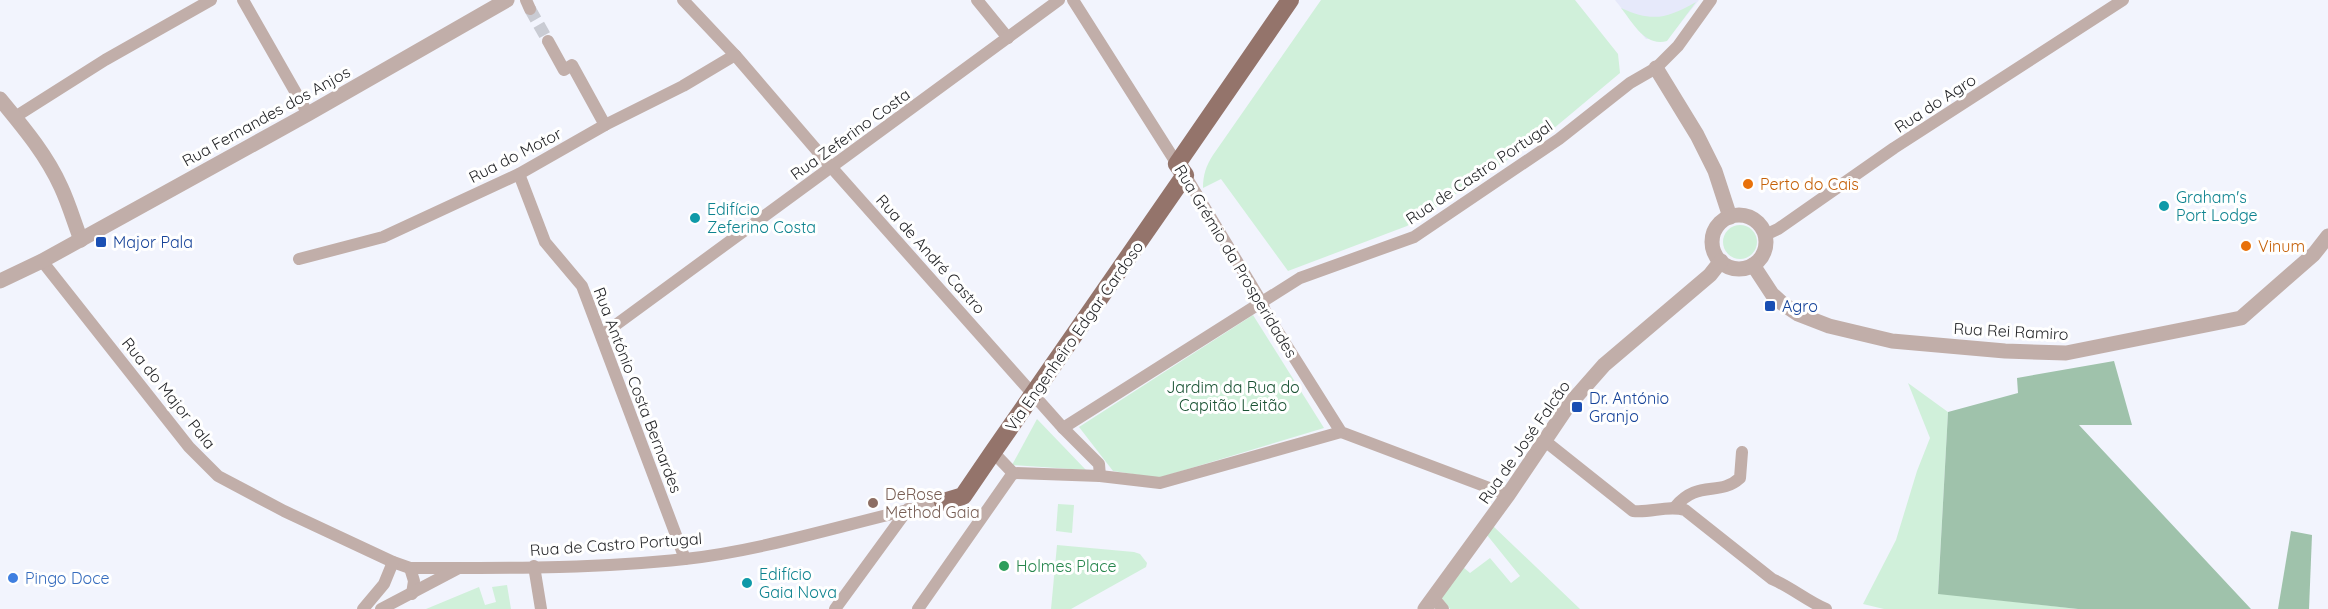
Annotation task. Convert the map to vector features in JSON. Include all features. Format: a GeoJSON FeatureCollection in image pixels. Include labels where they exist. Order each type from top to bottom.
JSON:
{"type":"FeatureCollection","features":[{"type":"Feature","properties":{"kind":"main road","name":"Via Engenheiro Edgar Cardoso"},"geometry":{"type":"LineString","coordinates":[[943,502],[963,496],[1034,393],[1290,0]]}},
{"type":"Feature","properties":{"kind":"street"},"geometry":{"type":"LineString","coordinates":[[15,117],[105,60],[210,0]]}},
{"type":"Feature","properties":{"kind":"street"},"geometry":{"type":"LineString","coordinates":[[243,0],[308,114]]}},
{"type":"Feature","properties":{"kind":"street","name":"Rua Fernandes dos Anjos"},"geometry":{"type":"LineString","coordinates":[[0,281],[81,240],[507,0]]}},
{"type":"Feature","properties":{"kind":"street","name":"Rua de André Castro"},"geometry":{"type":"LineString","coordinates":[[682,0],[735,55],[1063,428],[1099,464],[1101,476]]}},
{"type":"Feature","properties":{"kind":"street"},"geometry":{"type":"LineString","coordinates":[[977,0],[1008,38]]}},
{"type":"Feature","properties":{"kind":"street","name":"Rua Zeferino Costa"},"geometry":{"type":"LineString","coordinates":[[602,335],[1059,0]]}},
{"type":"Feature","properties":{"kind":"street","name":"Rua Grémio da Prosperidades"},"geometry":{"type":"LineString","coordinates":[[1073,0],[1181,170],[1262,301],[1266,313],[1340,430]]}},
{"type":"Feature","properties":{"kind":"street","name":"Rua de Castro Portugal"},"geometry":{"type":"LineString","coordinates":[[1063,428],[1300,278],[1414,237],[1559,139],[1630,83],[1656,68],[1678,46],[1711,0]]}},
{"type":"Feature","properties":{"kind":"street","name":"Rua do Agro"},"geometry":{"type":"LineString","coordinates":[[1766,235],[1894,148],[2123,0]]}},
{"type":"Feature","properties":{"kind":"street"},"geometry":{"type":"LineString","coordinates":[[548,41],[564,70],[572,65],[605,125]]}},
{"type":"Feature","properties":{"kind":"street","name":"Rua do Motor"},"geometry":{"type":"LineString","coordinates":[[299,259],[383,237],[519,174],[605,125],[683,86],[735,55]]}},
{"type":"Feature","properties":{"kind":"street"},"geometry":{"type":"LineString","coordinates":[[1656,68],[1697,135],[1715,171],[1730,216]]}},
{"type":"Feature","properties":{"kind":"street"},"geometry":{"type":"LineString","coordinates":[[0,99],[30,135],[56,178],[81,240]]}},
{"type":"Feature","properties":{"kind":"street","name":"Rua António Costa Bernardes"},"geometry":{"type":"LineString","coordinates":[[519,174],[545,242],[582,286],[685,559]]}},
{"type":"Feature","properties":{"kind":"street"},"geometry":{"type":"LineString","coordinates":[[1730,216],[1748,216],[1762,227],[1766,235],[1764,253],[1753,265],[1736,269],[1720,261],[1713,245],[1716,228],[1730,216]]}},
{"type":"Feature","properties":{"kind":"street","name":"Rua Rei Ramiro"},"geometry":{"type":"LineString","coordinates":[[1753,265],[1772,294],[1783,304],[1812,320],[1851,332],[1892,341],[2005,351],[2066,353],[2241,318],[2314,254],[2328,236]]}},
{"type":"Feature","properties":{"kind":"street","name":"Rua do Major Pala"},"geometry":{"type":"LineString","coordinates":[[42,261],[189,447],[218,476],[393,562]]}},
{"type":"Feature","properties":{"kind":"street","name":"Rua de José Falcão"},"geometry":{"type":"LineString","coordinates":[[1434,606],[1568,406],[1604,365],[1710,275],[1720,261]]}},
{"type":"Feature","properties":{"kind":"street"},"geometry":{"type":"LineString","coordinates":[[993,452],[1012,474],[1101,476],[1160,483],[1340,430],[1508,495]]}},
{"type":"Feature","properties":{"kind":"street"},"geometry":{"type":"LineString","coordinates":[[1545,441],[1634,511],[1645,512],[1675,507],[1685,510],[1772,579],[1805,600],[1826,609]]}},
{"type":"Feature","properties":{"kind":"street"},"geometry":{"type":"LineString","coordinates":[[1675,507],[1688,494],[1733,485],[1740,478],[1742,452]]}},
{"type":"Feature","properties":{"kind":"street"},"geometry":{"type":"LineString","coordinates":[[918,609],[1012,474]]}},
{"type":"Feature","properties":{"kind":"street","name":"Rua de Castro Portugal"},"geometry":{"type":"LineString","coordinates":[[393,562],[410,568],[569,567],[685,559],[779,543],[943,502]]}},
{"type":"Feature","properties":{"kind":"street"},"geometry":{"type":"LineString","coordinates":[[835,609],[908,509]]}},
{"type":"Feature","properties":{"kind":"street"},"geometry":{"type":"LineString","coordinates":[[363,609],[384,584],[393,562]]}},
{"type":"Feature","properties":{"kind":"street"},"geometry":{"type":"LineString","coordinates":[[534,566],[541,609]]}},
{"type":"Feature","properties":{"kind":"street"},"geometry":{"type":"LineString","coordinates":[[410,568],[414,581],[412,594]]}},
{"type":"Feature","properties":{"kind":"street"},"geometry":{"type":"LineString","coordinates":[[381,609],[460,568]]}},
{"type":"Feature","properties":{"kind":"shaded area"},"geometry":{"type":"Polygon","coordinates":[[[1615,0],[1699,0],[1669,37],[1646,39],[1615,0]]]}},
{"type":"Feature","properties":{"kind":"green space"},"geometry":{"type":"Polygon","coordinates":[[[1321,0],[1575,0],[1618,54],[1620,73],[1547,134],[1407,226],[1288,271],[1221,179],[1203,188],[1204,179],[1213,155],[1321,0]]]}},
{"type":"Feature","properties":{"kind":"green space"},"geometry":{"type":"Polygon","coordinates":[[[1696,2],[1667,41],[1659,42],[1640,32],[1621,8],[1650,17],[1659,17],[1696,2]]]}},
{"type":"Feature","properties":{"kind":"green space"},"geometry":{"type":"Polygon","coordinates":[[[1740,225],[1752,230],[1757,242],[1752,254],[1740,259],[1728,254],[1723,242],[1728,230],[1740,225]]]}},
{"type":"Feature","properties":{"kind":"green space","name":"Jardim da Rua do Capitão Leitão"},"geometry":{"type":"Polygon","coordinates":[[[1253,315],[1324,428],[1158,478],[1113,471],[1079,427],[1253,315]]]}},
{"type":"Feature","properties":{"kind":"green space"},"geometry":{"type":"Polygon","coordinates":[[[2114,361],[2132,425],[2079,425],[2251,609],[2078,609],[1938,594],[1948,412],[2018,393],[2017,378],[2114,361]]]}},
{"type":"Feature","properties":{"kind":"green space"},"geometry":{"type":"Polygon","coordinates":[[[1908,383],[1948,412],[1938,593],[2078,609],[1884,609],[1863,604],[1896,540],[1917,471],[1930,438],[1908,383]]]}},
{"type":"Feature","properties":{"kind":"green space"},"geometry":{"type":"Polygon","coordinates":[[[1037,419],[1086,470],[1012,465],[1037,419]]]}},
{"type":"Feature","properties":{"kind":"green space"},"geometry":{"type":"Polygon","coordinates":[[[1058,504],[1074,505],[1072,533],[1056,531],[1058,504]]]}},
{"type":"Feature","properties":{"kind":"green space"},"geometry":{"type":"Polygon","coordinates":[[[1493,526],[1580,609],[1450,609],[1441,597],[1463,567],[1470,573],[1490,558],[1511,583],[1520,576],[1487,535],[1493,526]]]}},
{"type":"Feature","properties":{"kind":"green space"},"geometry":{"type":"Polygon","coordinates":[[[2291,531],[2312,535],[2309,609],[2278,609],[2291,531]]]}},
{"type":"Feature","properties":{"kind":"green space"},"geometry":{"type":"Polygon","coordinates":[[[1057,545],[1134,552],[1140,554],[1147,563],[1146,567],[1071,609],[1051,609],[1057,545]]]}},
{"type":"Feature","properties":{"kind":"green space"},"geometry":{"type":"Polygon","coordinates":[[[507,585],[511,609],[426,609],[479,587],[485,605],[496,602],[492,587],[507,585]]]}},
{"type":"Feature","properties":{"kind":"tunnel"},"geometry":{"type":"LineString","coordinates":[[530,9],[548,41]]}},
{"type":"Feature","properties":{"kind":"place","name":"Perto do Cais"},"geometry":{"type":"Point","coordinates":[1748,184]}},
{"type":"Feature","properties":{"kind":"place","name":"Graham's Port Lodge"},"geometry":{"type":"Point","coordinates":[2164,206]}},
{"type":"Feature","properties":{"kind":"place","name":"Edifício Zeferino Costa"},"geometry":{"type":"Point","coordinates":[695,218]}},
{"type":"Feature","properties":{"kind":"place","name":"Major Pala"},"geometry":{"type":"Point","coordinates":[101,242]}},
{"type":"Feature","properties":{"kind":"place","name":"Vinum"},"geometry":{"type":"Point","coordinates":[2246,246]}},
{"type":"Feature","properties":{"kind":"place","name":"Agro"},"geometry":{"type":"Point","coordinates":[1770,306]}},
{"type":"Feature","properties":{"kind":"place","name":"Dr. António Granjo"},"geometry":{"type":"Point","coordinates":[1577,407]}},
{"type":"Feature","properties":{"kind":"place","name":"DeRose Method Gaia"},"geometry":{"type":"Point","coordinates":[873,503]}},
{"type":"Feature","properties":{"kind":"place","name":"Holmes Place"},"geometry":{"type":"Point","coordinates":[1004,566]}},
{"type":"Feature","properties":{"kind":"place","name":"Pingo Doce"},"geometry":{"type":"Point","coordinates":[13,578]}},
{"type":"Feature","properties":{"kind":"place","name":"Edifício Gaia Nova"},"geometry":{"type":"Point","coordinates":[747,583]}}]}
